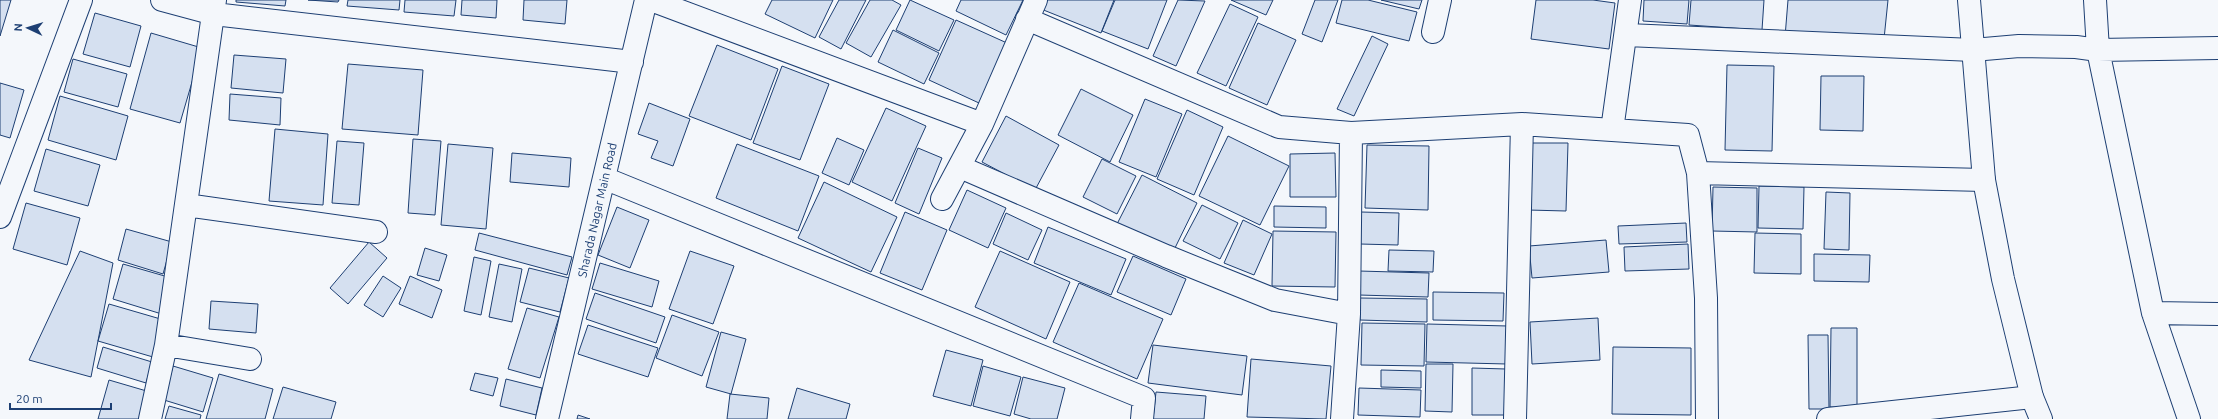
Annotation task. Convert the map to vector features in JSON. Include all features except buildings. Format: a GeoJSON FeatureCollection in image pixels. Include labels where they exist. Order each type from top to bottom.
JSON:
{"type":"FeatureCollection","features":[{"type":"Feature","properties":{"kind":"street"},"geometry":{"type":"LineString","coordinates":[[0,217],[81,0]]}},
{"type":"Feature","properties":{"kind":"street"},"geometry":{"type":"LineString","coordinates":[[162,0],[632,62]]}},
{"type":"Feature","properties":{"kind":"street","name":"Sharada Nagar Main Road"},"geometry":{"type":"LineString","coordinates":[[547,419],[646,0]]}},
{"type":"Feature","properties":{"kind":"street"},"geometry":{"type":"LineString","coordinates":[[652,0],[982,124]]}},
{"type":"Feature","properties":{"kind":"street"},"geometry":{"type":"LineString","coordinates":[[1433,32],[1440,0]]}},
{"type":"Feature","properties":{"kind":"street"},"geometry":{"type":"LineString","coordinates":[[1612,130],[1627,35],[1630,0]]}},
{"type":"Feature","properties":{"kind":"street"},"geometry":{"type":"LineString","coordinates":[[1969,0],[1984,180],[2003,279],[2032,397],[2041,419]]}},
{"type":"Feature","properties":{"kind":"street"},"geometry":{"type":"LineString","coordinates":[[2095,0],[2098,50],[2153,314],[2189,419]]}},
{"type":"Feature","properties":{"kind":"street"},"geometry":{"type":"LineString","coordinates":[[150,419],[166,345],[214,7]]}},
{"type":"Feature","properties":{"kind":"street"},"geometry":{"type":"LineString","coordinates":[[942,199],[982,124],[1031,9],[1279,127],[1351,133],[1522,124],[1688,136],[1698,173],[1706,298],[1707,419]]}},
{"type":"Feature","properties":{"kind":"street"},"geometry":{"type":"LineString","coordinates":[[1627,35],[1973,50],[2020,46],[2076,47],[2098,50],[2218,48]]}},
{"type":"Feature","properties":{"kind":"street"},"geometry":{"type":"LineString","coordinates":[[1515,419],[1522,124]]}},
{"type":"Feature","properties":{"kind":"street"},"geometry":{"type":"LineString","coordinates":[[1342,419],[1349,314],[1351,133]]}},
{"type":"Feature","properties":{"kind":"street"},"geometry":{"type":"LineString","coordinates":[[960,167],[1166,256],[1275,300],[1349,314]]}},
{"type":"Feature","properties":{"kind":"street"},"geometry":{"type":"LineString","coordinates":[[1698,173],[1984,180]]}},
{"type":"Feature","properties":{"kind":"street"},"geometry":{"type":"LineString","coordinates":[[604,178],[1144,398],[1142,419]]}},
{"type":"Feature","properties":{"kind":"street"},"geometry":{"type":"LineString","coordinates":[[186,205],[376,232]]}},
{"type":"Feature","properties":{"kind":"street"},"geometry":{"type":"LineString","coordinates":[[2153,314],[2218,314]]}},
{"type":"Feature","properties":{"kind":"street"},"geometry":{"type":"LineString","coordinates":[[166,345],[250,359]]}},
{"type":"Feature","properties":{"kind":"street"},"geometry":{"type":"LineString","coordinates":[[1828,419],[2032,397]]}}]}
